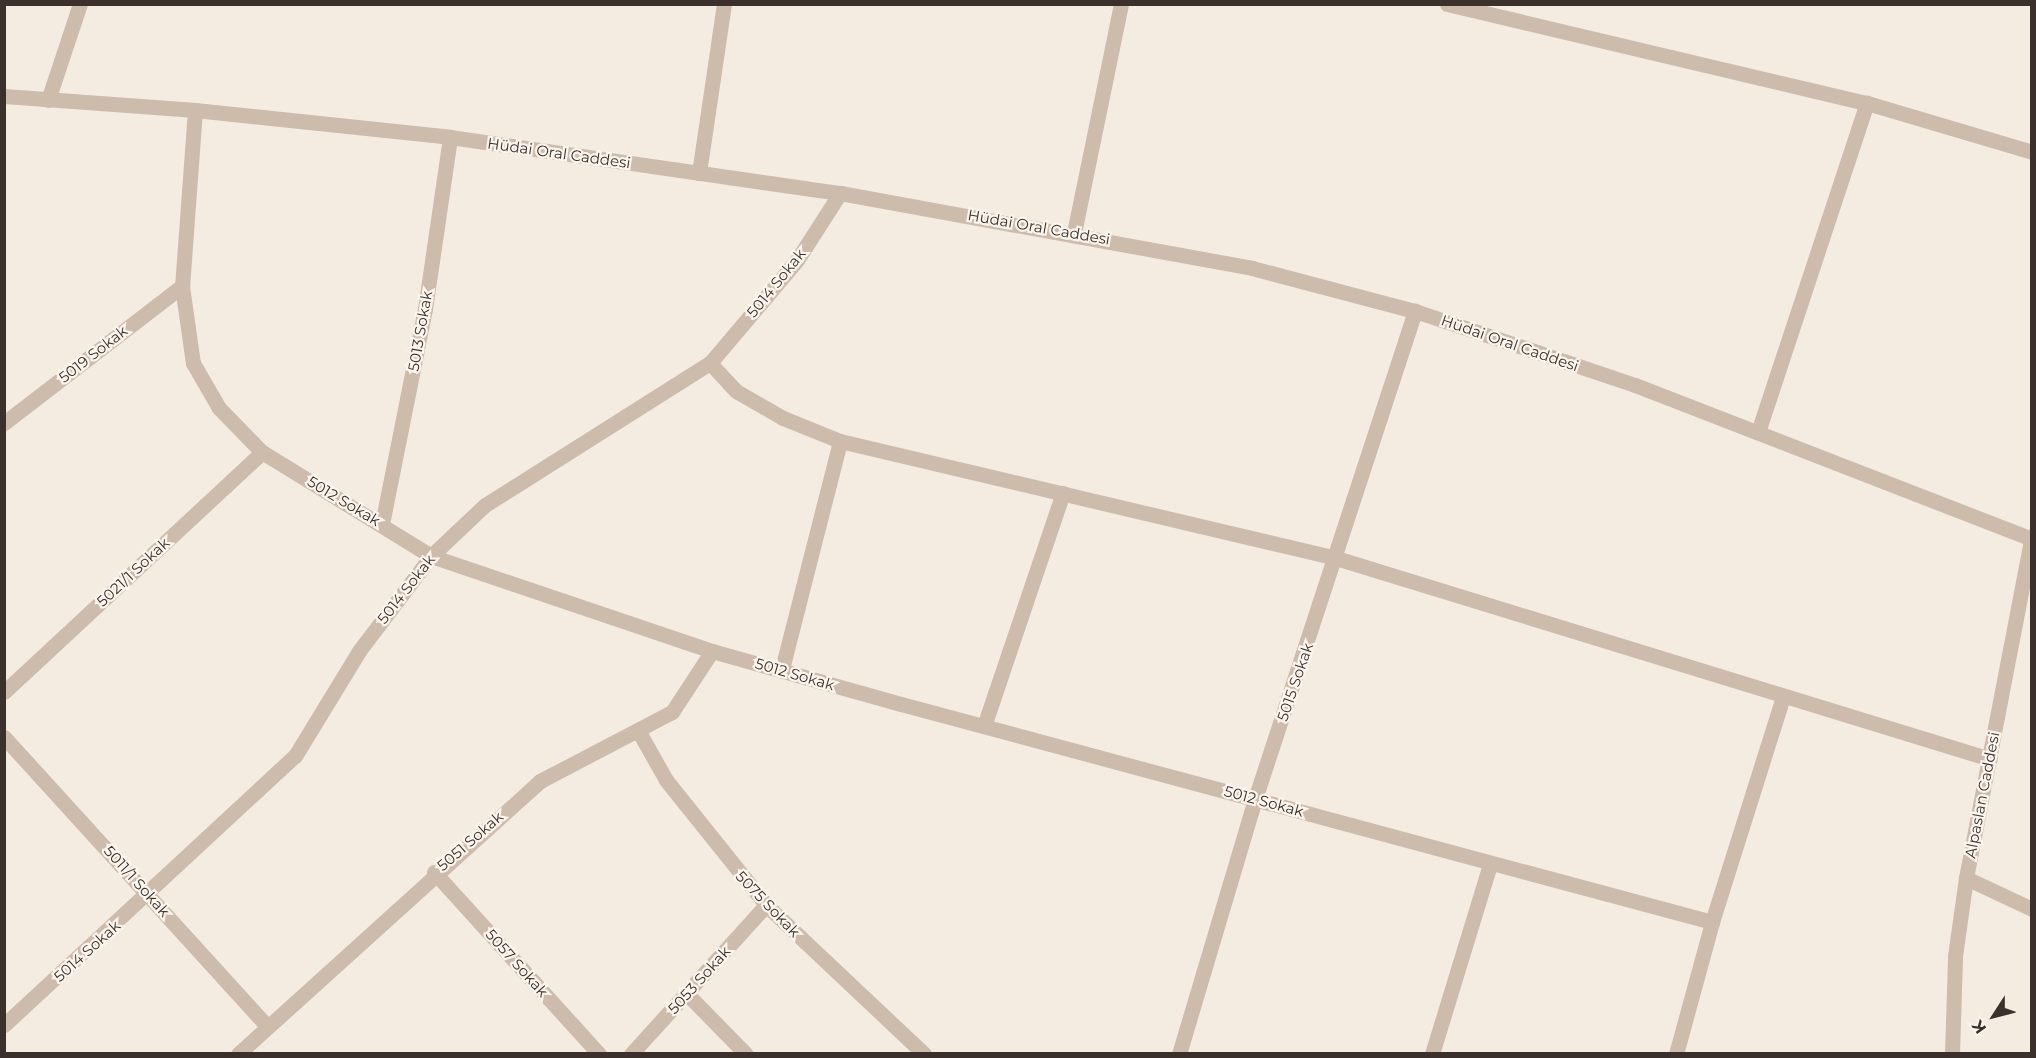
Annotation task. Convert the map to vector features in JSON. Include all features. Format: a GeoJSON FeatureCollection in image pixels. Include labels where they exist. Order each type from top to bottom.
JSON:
{"type":"FeatureCollection","features":[{"type":"Feature","properties":{"kind":"street"},"geometry":{"type":"LineString","coordinates":[[48,100],[80,4]]}},
{"type":"Feature","properties":{"kind":"street"},"geometry":{"type":"LineString","coordinates":[[699,173],[724,4]]}},
{"type":"Feature","properties":{"kind":"street"},"geometry":{"type":"LineString","coordinates":[[1074,233],[1121,4]]}},
{"type":"Feature","properties":{"kind":"street"},"geometry":{"type":"LineString","coordinates":[[1447,4],[1867,104],[2031,152]]}},
{"type":"Feature","properties":{"kind":"street","name":"Hüdai Oral Caddesi"},"geometry":{"type":"LineString","coordinates":[[4,96],[195,110],[450,137],[840,193],[1074,233],[1252,268],[1415,311],[1758,432],[2031,537]]}},
{"type":"Feature","properties":{"kind":"street"},"geometry":{"type":"LineString","coordinates":[[1758,432],[1867,104]]}},
{"type":"Feature","properties":{"kind":"street","name":"5012 Sokak"},"geometry":{"type":"LineString","coordinates":[[195,110],[182,286],[193,363],[219,408],[262,452],[430,556],[712,651],[1490,864],[1712,922]]}},
{"type":"Feature","properties":{"kind":"street","name":"5013 Sokak"},"geometry":{"type":"LineString","coordinates":[[382,525],[425,309],[450,137]]}},
{"type":"Feature","properties":{"kind":"street","name":"5014 Sokak"},"geometry":{"type":"LineString","coordinates":[[4,1025],[150,894],[295,756],[359,651],[430,556],[485,505],[710,363],[797,260],[840,193]]}},
{"type":"Feature","properties":{"kind":"street","name":"5019 Sokak"},"geometry":{"type":"LineString","coordinates":[[4,423],[182,286]]}},
{"type":"Feature","properties":{"kind":"street","name":"5015 Sokak"},"geometry":{"type":"LineString","coordinates":[[1179,1053],[1256,799],[1415,311]]}},
{"type":"Feature","properties":{"kind":"street"},"geometry":{"type":"LineString","coordinates":[[710,363],[736,391],[840,441],[1336,558],[1990,759]]}},
{"type":"Feature","properties":{"kind":"street"},"geometry":{"type":"LineString","coordinates":[[782,669],[840,441]]}},
{"type":"Feature","properties":{"kind":"street","name":"5021/1 Sokak"},"geometry":{"type":"LineString","coordinates":[[4,692],[262,452]]}},
{"type":"Feature","properties":{"kind":"street"},"geometry":{"type":"LineString","coordinates":[[984,726],[1063,492]]}},
{"type":"Feature","properties":{"kind":"street","name":"Alpaslan Caddesi"},"geometry":{"type":"LineString","coordinates":[[1952,1053],[1955,956],[1966,878],[2031,537]]}},
{"type":"Feature","properties":{"kind":"street","name":"5051 Sokak"},"geometry":{"type":"LineString","coordinates":[[238,1053],[434,872],[540,781],[639,732],[672,712],[712,651]]}},
{"type":"Feature","properties":{"kind":"street"},"geometry":{"type":"LineString","coordinates":[[1676,1053],[1712,922],[1783,697]]}},
{"type":"Feature","properties":{"kind":"street","name":"5075 Sokak"},"geometry":{"type":"LineString","coordinates":[[639,732],[666,780],[766,905],[924,1053]]}},
{"type":"Feature","properties":{"kind":"street","name":"5011/1 Sokak"},"geometry":{"type":"LineString","coordinates":[[4,737],[150,894],[267,1026]]}},
{"type":"Feature","properties":{"kind":"street"},"geometry":{"type":"LineString","coordinates":[[1432,1053],[1490,864]]}},
{"type":"Feature","properties":{"kind":"street","name":"5057 Sokak"},"geometry":{"type":"LineString","coordinates":[[434,872],[599,1053]]}},
{"type":"Feature","properties":{"kind":"street"},"geometry":{"type":"LineString","coordinates":[[1966,878],[2031,909]]}},
{"type":"Feature","properties":{"kind":"street","name":"5053 Sokak"},"geometry":{"type":"LineString","coordinates":[[632,1053],[766,905]]}},
{"type":"Feature","properties":{"kind":"street"},"geometry":{"type":"LineString","coordinates":[[687,994],[746,1053]]}}]}
